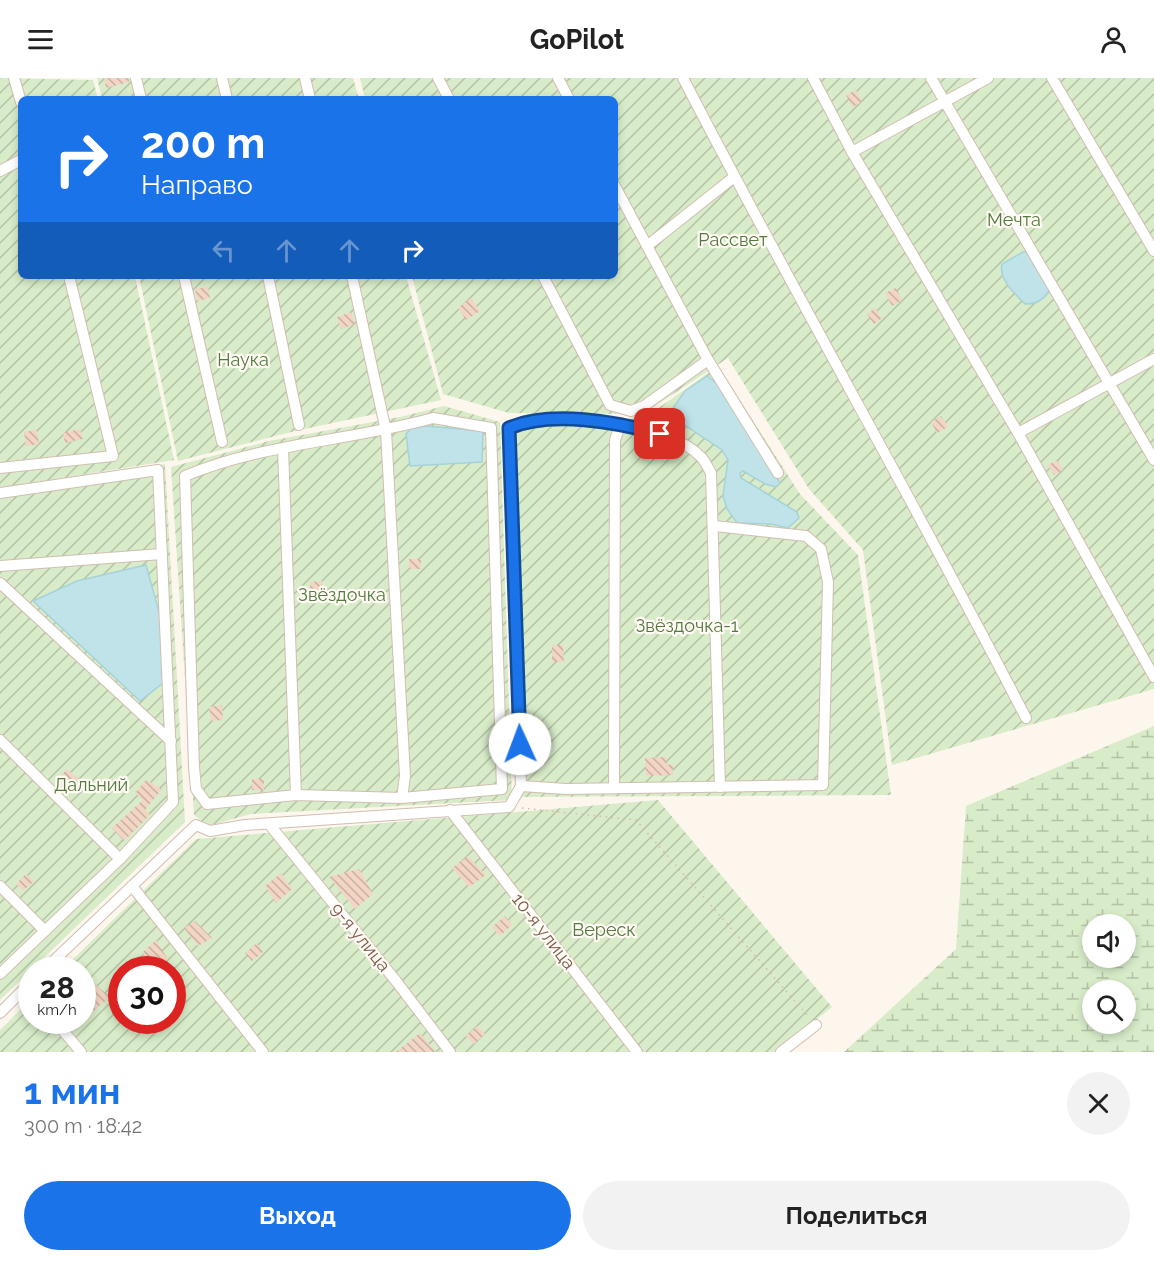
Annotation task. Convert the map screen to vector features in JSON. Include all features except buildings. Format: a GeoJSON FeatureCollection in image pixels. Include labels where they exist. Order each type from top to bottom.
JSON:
{"type":"FeatureCollection","features":[{"type":"Feature","properties":{"kind":"street"},"geometry":{"type":"LineString","coordinates":[[14,78],[19,96]]}},
{"type":"Feature","properties":{"kind":"street"},"geometry":{"type":"LineString","coordinates":[[136,78],[140,96]]}},
{"type":"Feature","properties":{"kind":"street"},"geometry":{"type":"LineString","coordinates":[[222,78],[226,96]]}},
{"type":"Feature","properties":{"kind":"street"},"geometry":{"type":"LineString","coordinates":[[305,78],[309,96]]}},
{"type":"Feature","properties":{"kind":"street"},"geometry":{"type":"LineString","coordinates":[[438,78],[447,96]]}},
{"type":"Feature","properties":{"kind":"street"},"geometry":{"type":"LineString","coordinates":[[558,78],[567,96]]}},
{"type":"Feature","properties":{"kind":"street"},"geometry":{"type":"LineString","coordinates":[[683,78],[734,177],[948,568],[1026,718]]}},
{"type":"Feature","properties":{"kind":"street"},"geometry":{"type":"LineString","coordinates":[[813,78],[852,153],[1018,433],[1154,677]]}},
{"type":"Feature","properties":{"kind":"street"},"geometry":{"type":"LineString","coordinates":[[931,78],[1154,460]]}},
{"type":"Feature","properties":{"kind":"street"},"geometry":{"type":"LineString","coordinates":[[852,153],[988,78]]}},
{"type":"Feature","properties":{"kind":"street"},"geometry":{"type":"LineString","coordinates":[[1052,78],[1154,251]]}},
{"type":"Feature","properties":{"kind":"street"},"geometry":{"type":"LineString","coordinates":[[0,171],[18,162]]}},
{"type":"Feature","properties":{"kind":"street"},"geometry":{"type":"LineString","coordinates":[[647,246],[734,177]]}},
{"type":"Feature","properties":{"kind":"street"},"geometry":{"type":"LineString","coordinates":[[618,192],[708,360],[778,473]]}},
{"type":"Feature","properties":{"kind":"street"},"geometry":{"type":"LineString","coordinates":[[0,468],[113,456],[70,279]]}},
{"type":"Feature","properties":{"kind":"street"},"geometry":{"type":"LineString","coordinates":[[185,279],[222,442]]}},
{"type":"Feature","properties":{"kind":"street"},"geometry":{"type":"LineString","coordinates":[[269,279],[299,425]]}},
{"type":"Feature","properties":{"kind":"street"},"geometry":{"type":"LineString","coordinates":[[353,279],[386,431],[405,776],[402,798]]}},
{"type":"Feature","properties":{"kind":"street"},"geometry":{"type":"LineString","coordinates":[[545,279],[610,405],[631,411],[644,406],[708,360]]}},
{"type":"Feature","properties":{"kind":"street"},"geometry":{"type":"LineString","coordinates":[[1018,433],[1154,359]]}},
{"type":"Feature","properties":{"kind":"street"},"geometry":{"type":"LineString","coordinates":[[433,418],[491,428],[502,789],[402,798],[296,795],[207,804],[196,789],[186,573],[185,476],[220,461],[386,431],[433,418]]}},
{"type":"Feature","properties":{"kind":"street"},"geometry":{"type":"LineString","coordinates":[[59,956],[196,825],[210,831],[246,825],[509,807],[521,786],[509,428],[529,420],[621,423],[660,434],[687,446],[702,458],[711,473],[715,526],[720,787]]}},
{"type":"Feature","properties":{"kind":"street"},"geometry":{"type":"LineString","coordinates":[[614,788],[615,440],[621,423]]}},
{"type":"Feature","properties":{"kind":"street"},"geometry":{"type":"LineString","coordinates":[[283,449],[296,795]]}},
{"type":"Feature","properties":{"kind":"street"},"geometry":{"type":"LineString","coordinates":[[0,493],[158,470],[173,802],[120,859],[0,974]]}},
{"type":"Feature","properties":{"kind":"street"},"geometry":{"type":"LineString","coordinates":[[521,786],[566,789],[823,785],[828,582],[821,549],[806,536],[715,526]]}},
{"type":"Feature","properties":{"kind":"street"},"geometry":{"type":"LineString","coordinates":[[0,566],[162,554]]}},
{"type":"Feature","properties":{"kind":"street"},"geometry":{"type":"LineString","coordinates":[[0,584],[171,741]]}},
{"type":"Feature","properties":{"kind":"street"},"geometry":{"type":"LineString","coordinates":[[0,740],[120,859]]}},
{"type":"Feature","properties":{"kind":"street","name":"10-я улица"},"geometry":{"type":"LineString","coordinates":[[450,810],[637,1052]]}},
{"type":"Feature","properties":{"kind":"street","name":"9-я улица"},"geometry":{"type":"LineString","coordinates":[[269,824],[396,981],[450,1052]]}},
{"type":"Feature","properties":{"kind":"street"},"geometry":{"type":"LineString","coordinates":[[0,886],[45,931]]}},
{"type":"Feature","properties":{"kind":"street"},"geometry":{"type":"LineString","coordinates":[[132,886],[263,1052]]}},
{"type":"Feature","properties":{"kind":"street"},"geometry":{"type":"LineString","coordinates":[[0,1013],[18,997]]}},
{"type":"Feature","properties":{"kind":"street"},"geometry":{"type":"LineString","coordinates":[[781,1052],[816,1025]]}},
{"type":"Feature","properties":{"kind":"street"},"geometry":{"type":"LineString","coordinates":[[66,1034],[81,1052]]}},
{"type":"Feature","properties":{"kind":"path"},"geometry":{"type":"LineString","coordinates":[[509,807],[636,820],[816,1025]]}},
{"type":"Feature","properties":{"kind":"green space"},"geometry":{"type":"Polygon","coordinates":[[[0,78],[93,80],[97,96],[18,96],[18,279],[136,279],[174,460],[0,488],[0,78]]]}},
{"type":"Feature","properties":{"kind":"green space"},"geometry":{"type":"Polygon","coordinates":[[[97,78],[353,78],[358,96],[101,96],[97,78]]]}},
{"type":"Feature","properties":{"kind":"green space"},"geometry":{"type":"Polygon","coordinates":[[[360,78],[1154,78],[1154,689],[892,765],[863,550],[809,489],[728,358],[643,414],[509,413],[443,394],[413,279],[618,279],[618,96],[364,96],[360,78]]]}},
{"type":"Feature","properties":{"kind":"green space","name":"Наука"},"geometry":{"type":"Polygon","coordinates":[[[140,279],[407,279],[441,400],[295,431],[178,461],[140,279]]]}},
{"type":"Feature","properties":{"kind":"green space","name":"Звёздочка-1"},"geometry":{"type":"Polygon","coordinates":[[[718,366],[800,494],[858,555],[891,795],[519,797],[508,423],[524,417],[643,419],[718,366]]]}},
{"type":"Feature","properties":{"kind":"green space","name":"Звёздочка"},"geometry":{"type":"Polygon","coordinates":[[[444,406],[500,422],[512,800],[251,814],[208,826],[194,815],[171,467],[269,441],[400,417],[444,406]]]}},
{"type":"Feature","properties":{"kind":"green space","name":"Дальний"},"geometry":{"type":"Polygon","coordinates":[[[165,464],[185,822],[46,956],[18,956],[18,983],[0,1000],[0,494],[165,464]]]}},
{"type":"Feature","properties":{"kind":"green space"},"geometry":{"type":"Polygon","coordinates":[[[1154,726],[1154,1052],[844,1052],[956,949],[966,806],[1154,726]]]}},
{"type":"Feature","properties":{"kind":"green space","name":"Вереск"},"geometry":{"type":"Polygon","coordinates":[[[658,800],[832,1007],[776,1052],[0,1052],[0,1030],[18,1012],[18,1034],[96,1034],[96,956],[76,956],[196,839],[658,800]]]}},
{"type":"Feature","properties":{"kind":"water"},"geometry":{"type":"Polygon","coordinates":[[[1023,252],[1029,252],[1050,290],[1042,299],[1033,304],[1025,304],[1017,296],[1008,286],[1001,270],[1002,264],[1023,252]]]}},
{"type":"Feature","properties":{"kind":"water"},"geometry":{"type":"Polygon","coordinates":[[[707,376],[720,386],[780,483],[776,487],[765,484],[743,471],[740,473],[741,478],[797,512],[799,518],[788,528],[771,524],[737,523],[727,509],[723,496],[728,460],[722,450],[671,416],[671,411],[685,391],[707,376]]]}},
{"type":"Feature","properties":{"kind":"water"},"geometry":{"type":"Polygon","coordinates":[[[414,425],[483,431],[482,462],[410,466],[406,434],[414,425]]]}},
{"type":"Feature","properties":{"kind":"water"},"geometry":{"type":"Polygon","coordinates":[[[146,565],[165,634],[163,683],[140,701],[33,601],[77,581],[146,565]]]}},
{"type":"Feature","properties":{"kind":"route"},"geometry":{"type":"LineString","coordinates":[[520,744],[509,428],[529,420],[550,420],[621,423],[660,434]]}},
{"type":"Feature","properties":{"kind":"park label","name":"Мечта"},"geometry":{"type":"Point","coordinates":[1014,219]}},
{"type":"Feature","properties":{"kind":"park label","name":"Рассвет"},"geometry":{"type":"Point","coordinates":[733,239]}}]}
